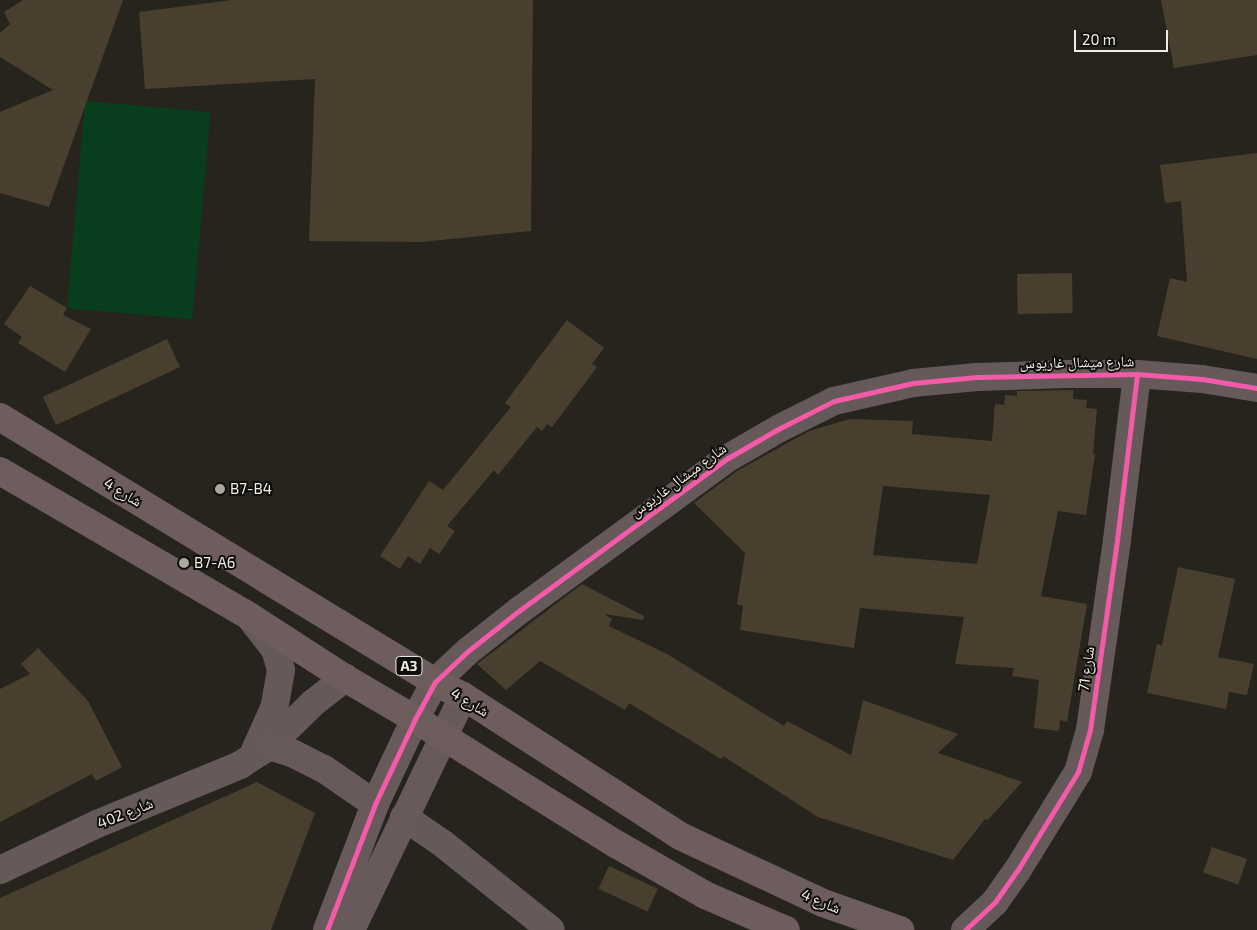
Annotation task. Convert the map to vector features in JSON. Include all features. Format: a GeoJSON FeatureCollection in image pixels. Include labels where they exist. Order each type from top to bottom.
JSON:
{"type":"FeatureCollection","features":[{"type":"Feature","properties":{"kind":"highway","name":"شارع 4"},"geometry":{"type":"LineString","coordinates":[[0,417],[435,682],[462,696],[680,836],[823,903],[900,930]]}},
{"type":"Feature","properties":{"kind":"highway"},"geometry":{"type":"LineString","coordinates":[[0,471],[249,616],[345,678],[415,718],[616,844],[705,895],[786,930]]}},
{"type":"Feature","properties":{"kind":"street","name":"شارع ميشال غاريوس"},"geometry":{"type":"LineString","coordinates":[[435,682],[468,651],[520,610],[728,458],[780,428],[834,401],[913,383],[959,378],[1066,374],[1137,374],[1202,380],[1257,388]]}},
{"type":"Feature","properties":{"kind":"street","name":"شارع 71"},"geometry":{"type":"LineString","coordinates":[[965,930],[995,902],[1017,871],[1078,772],[1090,730],[1117,540],[1137,374]]}},
{"type":"Feature","properties":{"kind":"street"},"geometry":{"type":"LineString","coordinates":[[249,616],[275,649],[280,670],[274,708],[260,752],[292,753],[324,769],[375,804]]}},
{"type":"Feature","properties":{"kind":"street"},"geometry":{"type":"LineString","coordinates":[[351,930],[462,696],[468,651]]}},
{"type":"Feature","properties":{"kind":"street","name":"شارع 402"},"geometry":{"type":"LineString","coordinates":[[0,870],[97,824],[192,786],[260,752],[313,702],[345,678]]}},
{"type":"Feature","properties":{"kind":"street"},"geometry":{"type":"LineString","coordinates":[[327,930],[375,804],[415,718],[435,682]]}},
{"type":"Feature","properties":{"kind":"street"},"geometry":{"type":"LineString","coordinates":[[404,817],[435,838],[551,930]]}},
{"type":"Feature","properties":{"kind":"green space"},"geometry":{"type":"Polygon","coordinates":[[[85,101],[211,112],[192,319],[67,308],[85,101]]]}},
{"type":"Feature","properties":{"kind":"building"},"geometry":{"type":"Polygon","coordinates":[[[23,0],[123,0],[49,207],[0,193],[0,112],[53,90],[0,57],[0,33],[10,24],[4,12],[23,0]]]}},
{"type":"Feature","properties":{"kind":"building"},"geometry":{"type":"Polygon","coordinates":[[[232,0],[533,0],[531,231],[421,242],[309,241],[315,79],[145,89],[139,12],[232,0]]]}},
{"type":"Feature","properties":{"kind":"building"},"geometry":{"type":"Polygon","coordinates":[[[1161,0],[1257,0],[1257,55],[1174,68],[1161,0]]]}},
{"type":"Feature","properties":{"kind":"building"},"geometry":{"type":"Polygon","coordinates":[[[1257,153],[1257,359],[1157,336],[1170,278],[1187,282],[1181,201],[1165,203],[1160,165],[1257,153]]]}},
{"type":"Feature","properties":{"kind":"building"},"geometry":{"type":"Polygon","coordinates":[[[1072,273],[1073,313],[1018,314],[1017,274],[1072,273]]]}},
{"type":"Feature","properties":{"kind":"building"},"geometry":{"type":"Polygon","coordinates":[[[30,286],[67,308],[63,315],[91,329],[65,372],[18,343],[22,337],[4,324],[30,286]]]}},
{"type":"Feature","properties":{"kind":"building"},"geometry":{"type":"Polygon","coordinates":[[[567,320],[604,348],[592,364],[597,367],[552,427],[547,424],[542,431],[537,427],[498,475],[494,470],[447,526],[455,531],[439,554],[430,548],[420,564],[408,556],[400,569],[380,556],[429,481],[443,490],[511,407],[505,403],[567,320]]]}},
{"type":"Feature","properties":{"kind":"building"},"geometry":{"type":"Polygon","coordinates":[[[167,339],[180,367],[56,425],[43,397],[167,339]]]}},
{"type":"Feature","properties":{"kind":"building"},"geometry":{"type":"Polygon","coordinates":[[[1073,390],[1073,399],[1087,400],[1086,408],[1097,409],[1093,454],[1095,454],[1086,515],[1058,511],[1041,596],[1087,604],[1067,722],[1060,720],[1059,731],[1034,728],[1039,680],[1012,676],[1014,668],[955,664],[964,617],[860,608],[854,648],[740,630],[743,606],[737,604],[745,553],[694,503],[737,471],[809,431],[850,419],[913,421],[912,434],[992,441],[995,404],[1004,405],[1005,395],[1017,396],[1017,391],[1073,390]],[[883,486],[873,555],[977,564],[990,495],[883,486]]]}},
{"type":"Feature","properties":{"kind":"building"},"geometry":{"type":"Polygon","coordinates":[[[1178,567],[1235,579],[1218,657],[1254,664],[1247,695],[1229,692],[1226,709],[1147,693],[1157,644],[1162,645],[1178,567]]]}},
{"type":"Feature","properties":{"kind":"building"},"geometry":{"type":"Polygon","coordinates":[[[582,584],[644,616],[643,620],[604,614],[612,619],[609,626],[667,654],[784,726],[787,721],[851,755],[863,700],[958,734],[938,753],[1022,782],[988,820],[985,819],[953,860],[818,817],[723,756],[721,759],[629,703],[625,710],[540,661],[506,690],[477,664],[582,584]]]}},
{"type":"Feature","properties":{"kind":"building"},"geometry":{"type":"Polygon","coordinates":[[[38,648],[88,701],[122,767],[96,781],[92,774],[0,822],[0,689],[30,674],[21,664],[38,648]]]}},
{"type":"Feature","properties":{"kind":"building"},"geometry":{"type":"Polygon","coordinates":[[[257,782],[315,813],[271,930],[0,930],[0,898],[257,782]]]}},
{"type":"Feature","properties":{"kind":"building"},"geometry":{"type":"Polygon","coordinates":[[[1212,847],[1247,859],[1238,885],[1203,873],[1212,847]]]}},
{"type":"Feature","properties":{"kind":"building"},"geometry":{"type":"Polygon","coordinates":[[[609,866],[658,889],[647,911],[598,889],[609,866]]]}},
{"type":"Feature","properties":{"kind":"cycle path"},"geometry":{"type":"LineString","coordinates":[[327,930],[375,804],[415,719],[435,682],[468,651],[520,610],[728,458],[780,428],[834,401],[913,383],[977,377],[1137,374],[1202,379],[1257,388]]}},
{"type":"Feature","properties":{"kind":"cycle path"},"geometry":{"type":"LineString","coordinates":[[965,930],[995,902],[1017,871],[1078,772],[1090,730],[1117,540],[1137,374]]}},
{"type":"Feature","properties":{"kind":"place","name":"B7-B4"},"geometry":{"type":"Point","coordinates":[220,489]}},
{"type":"Feature","properties":{"kind":"place","name":"B7-A6"},"geometry":{"type":"Point","coordinates":[184,563]}}]}
